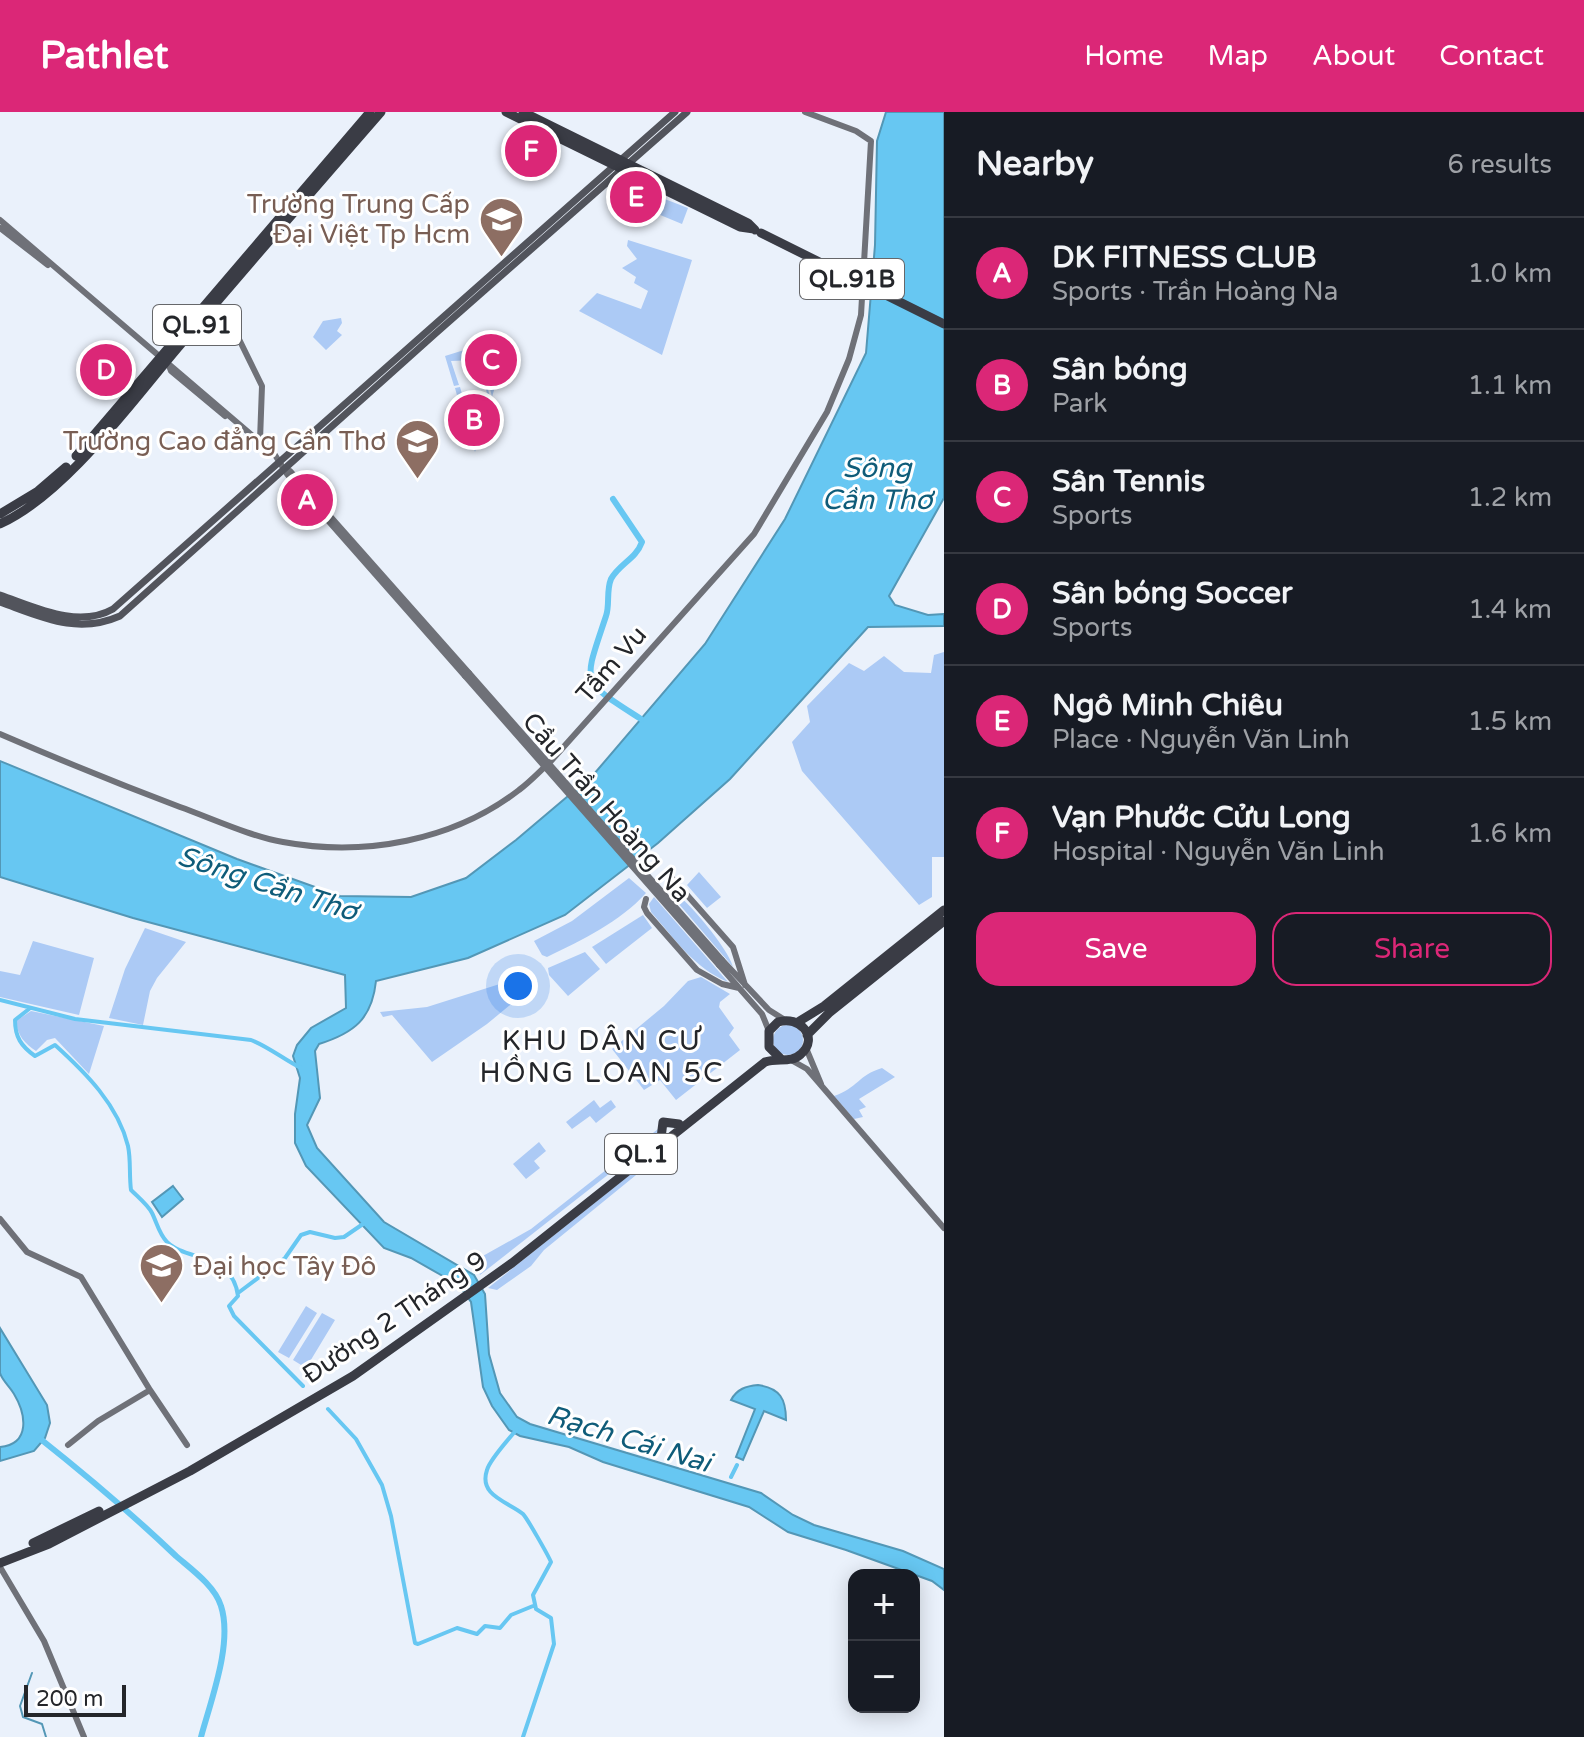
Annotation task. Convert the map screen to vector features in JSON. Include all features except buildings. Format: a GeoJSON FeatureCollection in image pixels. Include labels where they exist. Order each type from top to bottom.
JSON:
{"type":"FeatureCollection","features":[{"type":"Feature","properties":{"kind":"highway","name":"QL.91"},"geometry":{"type":"LineString","coordinates":[[312,186],[370,112]]}},
{"type":"Feature","properties":{"kind":"highway","name":"QL.91"},"geometry":{"type":"LineString","coordinates":[[0,524],[30,508],[59,483],[302,197],[381,112]]}},
{"type":"Feature","properties":{"kind":"highway","name":"QL.91B"},"geometry":{"type":"LineString","coordinates":[[506,112],[748,223],[758,231],[944,324]]}},
{"type":"Feature","properties":{"kind":"highway","name":"QL.91B"},"geometry":{"type":"LineString","coordinates":[[523,112],[622,165]]}},
{"type":"Feature","properties":{"kind":"highway","name":"QL.91"},"geometry":{"type":"LineString","coordinates":[[0,514],[25,501],[54,479],[203,318],[302,197]]}},
{"type":"Feature","properties":{"kind":"highway"},"geometry":{"type":"LineString","coordinates":[[798,1022],[807,1035],[806,1048],[800,1056],[786,1059],[772,1053],[768,1044],[769,1031],[776,1023],[785,1020],[798,1022],[824,1006],[944,910]]}},
{"type":"Feature","properties":{"kind":"highway"},"geometry":{"type":"LineString","coordinates":[[807,1035],[829,1013],[944,921]]}},
{"type":"Feature","properties":{"kind":"highway","name":"Đường 2 Tháng 9"},"geometry":{"type":"LineString","coordinates":[[0,1565],[189,1468],[353,1376],[671,1141],[680,1127],[761,1058],[768,1044]]}},
{"type":"Feature","properties":{"kind":"highway","name":"Đường 2 Tháng 9"},"geometry":{"type":"LineString","coordinates":[[680,1127],[765,1062],[786,1059]]}},
{"type":"Feature","properties":{"kind":"highway"},"geometry":{"type":"LineString","coordinates":[[671,1141],[663,1122],[680,1127]]}},
{"type":"Feature","properties":{"kind":"highway","name":"Đường 2 Tháng 9"},"geometry":{"type":"LineString","coordinates":[[0,1556],[46,1541]]}},
{"type":"Feature","properties":{"kind":"main road"},"geometry":{"type":"LineString","coordinates":[[622,165],[675,112]]}},
{"type":"Feature","properties":{"kind":"main road"},"geometry":{"type":"LineString","coordinates":[[0,602],[85,626],[120,616],[281,464],[622,165],[687,112]]}},
{"type":"Feature","properties":{"kind":"main road"},"geometry":{"type":"LineString","coordinates":[[0,595],[24,607]]}},
{"type":"Feature","properties":{"kind":"street","name":"Tầm Vu"},"geometry":{"type":"LineString","coordinates":[[0,734],[131,788],[280,842],[333,849],[398,843],[437,833],[518,791],[551,761],[754,534],[827,412],[849,359],[861,315],[871,141],[856,131],[805,112]]}},
{"type":"Feature","properties":{"kind":"street"},"geometry":{"type":"LineString","coordinates":[[0,220],[281,464]]}},
{"type":"Feature","properties":{"kind":"street"},"geometry":{"type":"LineString","coordinates":[[0,228],[260,440],[465,673]]}},
{"type":"Feature","properties":{"kind":"street"},"geometry":{"type":"LineString","coordinates":[[203,318],[235,331],[262,386],[260,440]]}},
{"type":"Feature","properties":{"kind":"street"},"geometry":{"type":"LineString","coordinates":[[465,673],[470,672],[551,761]]}},
{"type":"Feature","properties":{"kind":"street"},"geometry":{"type":"LineString","coordinates":[[465,673],[463,678],[544,768]]}},
{"type":"Feature","properties":{"kind":"street","name":"Cầu Trần Hoàng Na"},"geometry":{"type":"LineString","coordinates":[[465,673],[742,986]]}},
{"type":"Feature","properties":{"kind":"street"},"geometry":{"type":"LineString","coordinates":[[672,878],[733,947],[742,986],[762,1014],[769,1031]]}},
{"type":"Feature","properties":{"kind":"street"},"geometry":{"type":"LineString","coordinates":[[646,899],[644,907],[647,913],[697,970],[722,984],[742,986],[785,1020]]}},
{"type":"Feature","properties":{"kind":"street"},"geometry":{"type":"LineString","coordinates":[[806,1048],[824,1091]]}},
{"type":"Feature","properties":{"kind":"street"},"geometry":{"type":"LineString","coordinates":[[786,1059],[807,1069],[944,1228]]}},
{"type":"Feature","properties":{"kind":"street"},"geometry":{"type":"LineString","coordinates":[[0,1219],[27,1252],[81,1277],[187,1445]]}},
{"type":"Feature","properties":{"kind":"street"},"geometry":{"type":"LineString","coordinates":[[68,1445],[98,1421],[150,1390]]}},
{"type":"Feature","properties":{"kind":"street"},"geometry":{"type":"LineString","coordinates":[[0,1565],[44,1641],[84,1737]]}},
{"type":"Feature","properties":{"kind":"shaded area"},"geometry":{"type":"Polygon","coordinates":[[[618,181],[688,208],[682,224],[612,195],[618,181]]]}},
{"type":"Feature","properties":{"kind":"shaded area"},"geometry":{"type":"Polygon","coordinates":[[[628,240],[692,260],[662,355],[579,311],[597,293],[641,309],[648,291],[634,283],[636,277],[622,268],[637,259],[627,246],[628,240]]]}},
{"type":"Feature","properties":{"kind":"shaded area"},"geometry":{"type":"Polygon","coordinates":[[[341,318],[342,323],[337,331],[342,335],[326,350],[313,337],[323,321],[341,318]]]}},
{"type":"Feature","properties":{"kind":"shaded area"},"geometry":{"type":"Polygon","coordinates":[[[506,337],[508,343],[492,397],[481,351],[486,352],[485,348],[480,349],[479,345],[506,337]]]}},
{"type":"Feature","properties":{"kind":"shaded area"},"geometry":{"type":"Polygon","coordinates":[[[477,346],[491,401],[461,410],[455,388],[460,387],[465,404],[488,397],[478,360],[451,361],[459,385],[454,386],[445,356],[477,346]]]}},
{"type":"Feature","properties":{"kind":"shaded area"},"geometry":{"type":"Polygon","coordinates":[[[491,403],[475,452],[462,412],[491,403]]]}},
{"type":"Feature","properties":{"kind":"shaded area"},"geometry":{"type":"Polygon","coordinates":[[[944,652],[944,857],[932,857],[932,897],[919,905],[802,771],[792,742],[810,722],[807,706],[849,663],[864,671],[884,656],[904,672],[931,673],[934,655],[944,652]]]}},
{"type":"Feature","properties":{"kind":"shaded area"},"geometry":{"type":"Polygon","coordinates":[[[699,872],[721,897],[707,908],[687,885],[699,872]]]}},
{"type":"Feature","properties":{"kind":"shaded area"},"geometry":{"type":"Polygon","coordinates":[[[629,878],[646,893],[636,903],[587,937],[547,957],[542,955],[534,941],[572,921],[629,878]]]}},
{"type":"Feature","properties":{"kind":"shaded area"},"geometry":{"type":"Polygon","coordinates":[[[669,888],[706,924],[733,967],[666,889],[669,888]]]}},
{"type":"Feature","properties":{"kind":"shaded area"},"geometry":{"type":"Polygon","coordinates":[[[654,897],[728,982],[705,969],[677,942],[651,912],[649,904],[654,897]]]}},
{"type":"Feature","properties":{"kind":"shaded area"},"geometry":{"type":"Polygon","coordinates":[[[643,915],[652,928],[606,964],[592,947],[643,915]]]}},
{"type":"Feature","properties":{"kind":"shaded area"},"geometry":{"type":"Polygon","coordinates":[[[145,928],[186,942],[150,991],[143,1025],[109,1018],[125,969],[145,928]]]}},
{"type":"Feature","properties":{"kind":"shaded area"},"geometry":{"type":"Polygon","coordinates":[[[33,941],[94,958],[79,1015],[0,997],[0,971],[20,975],[33,941]]]}},
{"type":"Feature","properties":{"kind":"shaded area"},"geometry":{"type":"Polygon","coordinates":[[[585,952],[600,969],[568,996],[549,975],[548,968],[585,952]]]}},
{"type":"Feature","properties":{"kind":"shaded area"},"geometry":{"type":"Polygon","coordinates":[[[531,974],[538,982],[487,1024],[432,1062],[392,1015],[383,1017],[380,1012],[427,1007],[531,974]]]}},
{"type":"Feature","properties":{"kind":"shaded area"},"geometry":{"type":"Polygon","coordinates":[[[701,977],[730,994],[720,1002],[719,1007],[734,1028],[729,1035],[740,1050],[676,1100],[660,1080],[644,1090],[612,1049],[664,1006],[688,981],[701,977]]]}},
{"type":"Feature","properties":{"kind":"shaded area"},"geometry":{"type":"Polygon","coordinates":[[[31,1011],[104,1026],[89,1074],[55,1038],[47,1040],[36,1051],[25,1042],[16,1021],[31,1011]]]}},
{"type":"Feature","properties":{"kind":"shaded area"},"geometry":{"type":"Polygon","coordinates":[[[788,1025],[799,1029],[803,1040],[799,1051],[788,1055],[777,1051],[773,1040],[777,1029],[788,1025]]]}},
{"type":"Feature","properties":{"kind":"shaded area"},"geometry":{"type":"Polygon","coordinates":[[[882,1068],[895,1077],[859,1099],[866,1107],[859,1110],[863,1117],[854,1119],[834,1096],[882,1068]]]}},
{"type":"Feature","properties":{"kind":"shaded area"},"geometry":{"type":"Polygon","coordinates":[[[594,1100],[600,1108],[611,1100],[616,1107],[596,1123],[590,1116],[572,1129],[566,1122],[594,1100]]]}},
{"type":"Feature","properties":{"kind":"shaded area"},"geometry":{"type":"Polygon","coordinates":[[[658,1129],[657,1136],[651,1141],[480,1275],[477,1268],[481,1257],[531,1229],[658,1129]]]}},
{"type":"Feature","properties":{"kind":"shaded area"},"geometry":{"type":"Polygon","coordinates":[[[539,1142],[546,1151],[534,1161],[540,1168],[526,1179],[513,1164],[539,1142]]]}},
{"type":"Feature","properties":{"kind":"shaded area"},"geometry":{"type":"Polygon","coordinates":[[[668,1144],[671,1146],[668,1149],[544,1250],[531,1266],[497,1290],[488,1288],[668,1144]]]}},
{"type":"Feature","properties":{"kind":"shaded area"},"geometry":{"type":"Polygon","coordinates":[[[306,1306],[317,1313],[289,1358],[278,1352],[306,1306]]]}},
{"type":"Feature","properties":{"kind":"shaded area"},"geometry":{"type":"Polygon","coordinates":[[[322,1313],[335,1320],[306,1368],[293,1360],[322,1313]]]}},
{"type":"Feature","properties":{"kind":"water","name":"Sông Cần Thơ"},"geometry":{"type":"Polygon","coordinates":[[[886,112],[944,112],[944,498],[889,596],[895,605],[928,615],[944,614],[944,626],[868,627],[730,779],[658,843],[565,915],[468,958],[376,981],[370,1005],[359,1023],[342,1035],[319,1044],[315,1051],[320,1098],[307,1125],[317,1148],[384,1222],[474,1275],[485,1294],[489,1354],[500,1393],[517,1417],[530,1424],[761,1493],[814,1525],[903,1551],[944,1569],[944,1590],[920,1577],[920,1569],[899,1569],[788,1532],[749,1507],[509,1430],[483,1387],[471,1302],[460,1287],[411,1258],[384,1248],[306,1166],[295,1143],[300,1078],[293,1056],[297,1045],[311,1028],[346,1008],[345,975],[133,918],[0,877],[0,761],[237,859],[340,896],[411,897],[466,878],[516,840],[594,774],[705,644],[785,519],[866,353],[875,245],[877,141],[886,112]]]}},
{"type":"Feature","properties":{"kind":"water"},"geometry":{"type":"Polygon","coordinates":[[[173,1186],[183,1199],[162,1217],[152,1202],[173,1186]]]}},
{"type":"Feature","properties":{"kind":"water"},"geometry":{"type":"Polygon","coordinates":[[[0,1328],[47,1405],[50,1423],[45,1438],[34,1451],[0,1461],[0,1447],[17,1440],[23,1419],[14,1394],[0,1373],[0,1328]]]}},
{"type":"Feature","properties":{"kind":"water"},"geometry":{"type":"Polygon","coordinates":[[[758,1385],[777,1392],[785,1406],[786,1420],[764,1411],[743,1460],[736,1457],[755,1409],[731,1400],[742,1389],[758,1385]]]}},
{"type":"Feature","properties":{"kind":"waterway"},"geometry":{"type":"LineString","coordinates":[[613,499],[642,542],[636,553],[611,579],[607,612],[593,656],[592,679],[606,696],[641,719]]}},
{"type":"Feature","properties":{"kind":"waterway"},"geometry":{"type":"LineString","coordinates":[[0,1000],[75,1019],[251,1040],[301,1068]]}},
{"type":"Feature","properties":{"kind":"waterway"},"geometry":{"type":"LineString","coordinates":[[29,1009],[15,1020],[16,1031],[23,1045],[35,1056],[55,1045],[109,1103],[129,1151],[131,1190],[150,1210],[164,1239],[175,1248],[208,1260],[227,1272],[238,1296],[229,1306],[234,1316],[303,1386]]}},
{"type":"Feature","properties":{"kind":"waterway"},"geometry":{"type":"LineString","coordinates":[[238,1293],[285,1258],[301,1235],[310,1232],[344,1237],[363,1224]]}},
{"type":"Feature","properties":{"kind":"waterway"},"geometry":{"type":"LineString","coordinates":[[328,1409],[356,1439],[382,1485],[391,1516],[415,1643],[457,1628],[477,1634],[485,1626],[500,1628],[511,1615],[533,1606]]}},
{"type":"Feature","properties":{"kind":"waterway"},"geometry":{"type":"LineString","coordinates":[[517,1429],[492,1460],[485,1479],[496,1497],[523,1514],[551,1562],[533,1595],[536,1609],[551,1618],[554,1644],[523,1737]]}},
{"type":"Feature","properties":{"kind":"waterway"},"geometry":{"type":"LineString","coordinates":[[38,1437],[195,1572],[218,1599],[224,1621],[223,1654],[201,1737]]}},
{"type":"Feature","properties":{"kind":"waterway"},"geometry":{"type":"LineString","coordinates":[[731,1477],[737,1465]]}},
{"type":"Feature","properties":{"kind":"waterway"},"geometry":{"type":"LineString","coordinates":[[32,1673],[20,1706],[23,1717],[42,1724],[46,1737]]}},
{"type":"Feature","properties":{"kind":"place","name":"Vạn Phước Cửu Long"},"geometry":{"type":"Point","coordinates":[531,151]}},
{"type":"Feature","properties":{"kind":"place","name":"Ngô Minh Chiêu"},"geometry":{"type":"Point","coordinates":[636,197]}},
{"type":"Feature","properties":{"kind":"place","name":"Trường Trung Cấp Đại Việt Tp Hcm"},"geometry":{"type":"Point","coordinates":[501,258]}},
{"type":"Feature","properties":{"kind":"place","name":"Sân Tennis"},"geometry":{"type":"Point","coordinates":[491,360]}},
{"type":"Feature","properties":{"kind":"place","name":"Sân bóng Soccer"},"geometry":{"type":"Point","coordinates":[106,370]}},
{"type":"Feature","properties":{"kind":"place","name":"Sân bóng"},"geometry":{"type":"Point","coordinates":[474,420]}},
{"type":"Feature","properties":{"kind":"place","name":"Trường Cao đẳng Cần Thơ"},"geometry":{"type":"Point","coordinates":[417,480]}},
{"type":"Feature","properties":{"kind":"place","name":"DK FITNESS CLUB"},"geometry":{"type":"Point","coordinates":[307,500]}},
{"type":"Feature","properties":{"kind":"place","name":"Đại học Tây Đô"},"geometry":{"type":"Point","coordinates":[162,1305]}},
{"type":"Feature","properties":{"kind":"district","name":"KHU DÂN CƯ HỒNG LOAN 5C"},"geometry":{"type":"Point","coordinates":[602,1056]}},
{"type":"Feature","properties":{"kind":"water label","name":"Rạch Cái Nai"},"geometry":{"type":"Point","coordinates":[629,1438]}}]}
